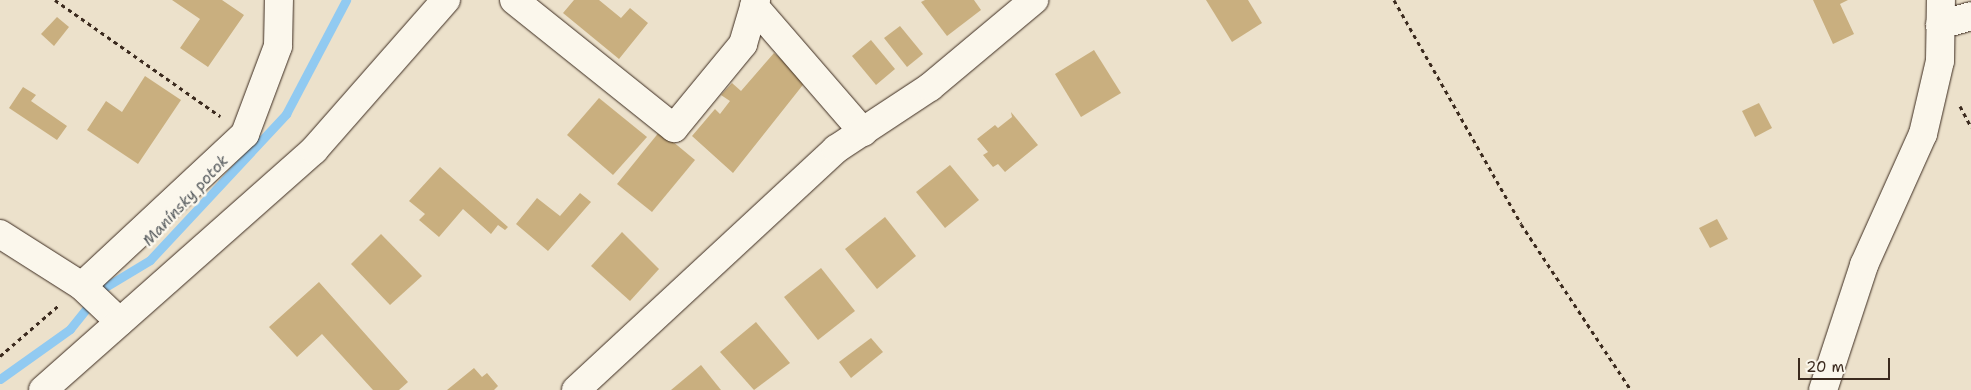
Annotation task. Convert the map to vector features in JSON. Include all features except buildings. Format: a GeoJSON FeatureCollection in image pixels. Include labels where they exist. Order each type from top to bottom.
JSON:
{"type":"FeatureCollection","features":[{"type":"Feature","properties":{"kind":"street"},"geometry":{"type":"LineString","coordinates":[[82,286],[244,134],[278,46],[278,0]]}},
{"type":"Feature","properties":{"kind":"street"},"geometry":{"type":"LineString","coordinates":[[43,390],[314,150],[446,0]]}},
{"type":"Feature","properties":{"kind":"street"},"geometry":{"type":"LineString","coordinates":[[514,0],[674,128],[743,44],[755,3]]}},
{"type":"Feature","properties":{"kind":"street"},"geometry":{"type":"LineString","coordinates":[[576,390],[836,149],[930,87],[1034,0]]}},
{"type":"Feature","properties":{"kind":"street"},"geometry":{"type":"LineString","coordinates":[[755,3],[863,132]]}},
{"type":"Feature","properties":{"kind":"street"},"geometry":{"type":"LineString","coordinates":[[1823,390],[1864,265],[1923,134],[1940,61],[1940,13],[1971,16]]}},
{"type":"Feature","properties":{"kind":"street"},"geometry":{"type":"LineString","coordinates":[[0,234],[82,286],[120,322]]}},
{"type":"Feature","properties":{"kind":"path"},"geometry":{"type":"LineString","coordinates":[[55,0],[244,134]]}},
{"type":"Feature","properties":{"kind":"path"},"geometry":{"type":"LineString","coordinates":[[1394,0],[1521,224],[1631,390]]}},
{"type":"Feature","properties":{"kind":"path"},"geometry":{"type":"LineString","coordinates":[[0,356],[82,286]]}},
{"type":"Feature","properties":{"kind":"waterway","name":"Manínsky potok"},"geometry":{"type":"LineString","coordinates":[[0,379],[70,329],[102,289],[150,260],[286,114],[346,0]]}}]}
